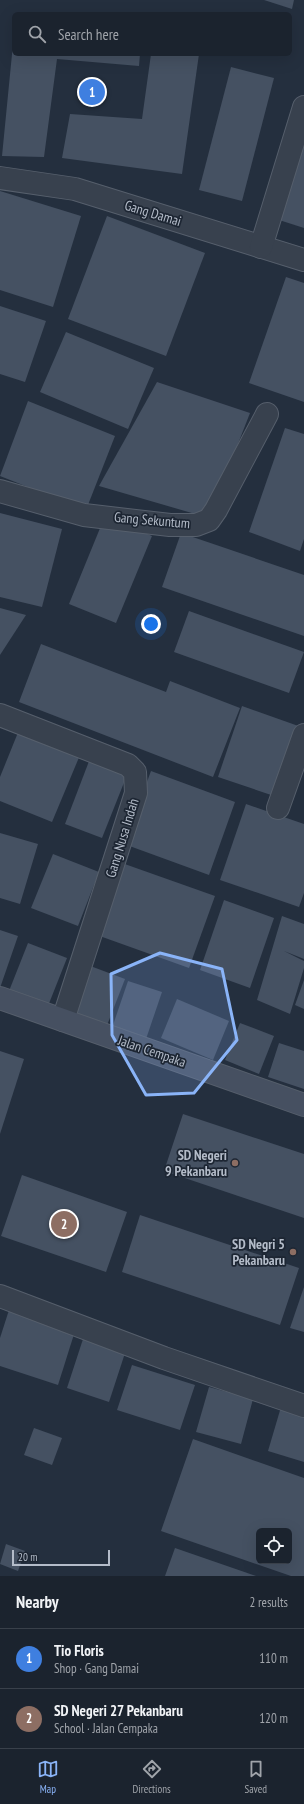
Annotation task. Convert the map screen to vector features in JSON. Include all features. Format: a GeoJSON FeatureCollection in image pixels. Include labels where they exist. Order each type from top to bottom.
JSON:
{"type":"FeatureCollection","features":[{"type":"Feature","properties":{"kind":"street"},"geometry":{"type":"LineString","coordinates":[[261,247],[304,108]]}},
{"type":"Feature","properties":{"kind":"street","name":"Gang Damai"},"geometry":{"type":"LineString","coordinates":[[0,178],[75,189],[304,260]]}},
{"type":"Feature","properties":{"kind":"street","name":"Gang Sekuntum"},"geometry":{"type":"LineString","coordinates":[[0,491],[84,515],[170,525],[196,525],[209,520],[216,510],[267,414]]}},
{"type":"Feature","properties":{"kind":"street","name":"Gang Nusa Indah"},"geometry":{"type":"LineString","coordinates":[[0,715],[128,764],[135,772],[136,793],[63,1020]]}},
{"type":"Feature","properties":{"kind":"street"},"geometry":{"type":"LineString","coordinates":[[278,808],[304,735]]}},
{"type":"Feature","properties":{"kind":"street","name":"Jalan Cempaka"},"geometry":{"type":"LineString","coordinates":[[0,998],[304,1105]]}},
{"type":"Feature","properties":{"kind":"street"},"geometry":{"type":"LineString","coordinates":[[0,1296],[164,1358],[304,1406]]}},
{"type":"Feature","properties":{"kind":"highlighted area"},"geometry":{"type":"Polygon","coordinates":[[[160,953],[222,969],[237,1040],[194,1093],[146,1095],[112,1035],[111,974],[160,953]]]}},
{"type":"Feature","properties":{"kind":"building"},"geometry":{"type":"Polygon","coordinates":[[[264,0],[294,0],[292,9],[264,0]]]}},
{"type":"Feature","properties":{"kind":"building"},"geometry":{"type":"Polygon","coordinates":[[[12,54],[12,56],[140,56],[139,66],[57,59],[44,157],[2,156],[12,54]]]}},
{"type":"Feature","properties":{"kind":"building"},"geometry":{"type":"Polygon","coordinates":[[[151,56],[199,56],[182,174],[62,158],[70,114],[142,119],[151,56]]]}},
{"type":"Feature","properties":{"kind":"building"},"geometry":{"type":"Polygon","coordinates":[[[231,67],[274,78],[242,201],[199,190],[231,67]]]}},
{"type":"Feature","properties":{"kind":"building"},"geometry":{"type":"Polygon","coordinates":[[[304,132],[304,228],[276,219],[304,132]]]}},
{"type":"Feature","properties":{"kind":"building"},"geometry":{"type":"Polygon","coordinates":[[[0,191],[81,216],[53,307],[0,290],[0,191]]]}},
{"type":"Feature","properties":{"kind":"building"},"geometry":{"type":"Polygon","coordinates":[[[107,216],[205,253],[166,356],[68,319],[107,216]]]}},
{"type":"Feature","properties":{"kind":"building"},"geometry":{"type":"Polygon","coordinates":[[[286,277],[304,283],[304,402],[249,383],[286,277]]]}},
{"type":"Feature","properties":{"kind":"building"},"geometry":{"type":"Polygon","coordinates":[[[0,306],[46,321],[25,382],[0,374],[0,306]]]}},
{"type":"Feature","properties":{"kind":"building"},"geometry":{"type":"Polygon","coordinates":[[[66,332],[154,368],[128,429],[40,392],[66,332]]]}},
{"type":"Feature","properties":{"kind":"building"},"geometry":{"type":"Polygon","coordinates":[[[157,382],[250,413],[209,518],[99,486],[157,382]]]}},
{"type":"Feature","properties":{"kind":"building"},"geometry":{"type":"Polygon","coordinates":[[[28,401],[115,436],[86,510],[0,476],[28,401]]]}},
{"type":"Feature","properties":{"kind":"building"},"geometry":{"type":"Polygon","coordinates":[[[285,428],[304,434],[304,539],[300,551],[249,532],[285,428]]]}},
{"type":"Feature","properties":{"kind":"building"},"geometry":{"type":"Polygon","coordinates":[[[0,513],[62,529],[42,607],[0,597],[0,513]]]}},
{"type":"Feature","properties":{"kind":"building"},"geometry":{"type":"Polygon","coordinates":[[[105,516],[152,536],[116,623],[69,604],[105,516]]]}},
{"type":"Feature","properties":{"kind":"building"},"geometry":{"type":"Polygon","coordinates":[[[181,533],[304,575],[304,636],[162,587],[181,533]]]}},
{"type":"Feature","properties":{"kind":"building"},"geometry":{"type":"Polygon","coordinates":[[[0,608],[26,615],[0,655],[0,608]]]}},
{"type":"Feature","properties":{"kind":"building"},"geometry":{"type":"Polygon","coordinates":[[[189,611],[304,652],[289,693],[174,652],[189,611]]]}},
{"type":"Feature","properties":{"kind":"building"},"geometry":{"type":"Polygon","coordinates":[[[41,644],[166,692],[170,681],[240,708],[213,777],[19,702],[41,644]]]}},
{"type":"Feature","properties":{"kind":"building"},"geometry":{"type":"Polygon","coordinates":[[[242,706],[304,728],[280,798],[218,777],[242,706]]]}},
{"type":"Feature","properties":{"kind":"building"},"geometry":{"type":"Polygon","coordinates":[[[19,730],[80,755],[52,822],[0,801],[0,777],[19,730]]]}},
{"type":"Feature","properties":{"kind":"building"},"geometry":{"type":"Polygon","coordinates":[[[91,756],[129,770],[102,838],[65,824],[91,756]]]}},
{"type":"Feature","properties":{"kind":"building"},"geometry":{"type":"Polygon","coordinates":[[[151,771],[235,802],[209,875],[124,844],[151,771]]]}},
{"type":"Feature","properties":{"kind":"building"},"geometry":{"type":"Polygon","coordinates":[[[246,804],[304,824],[304,893],[299,907],[220,880],[246,804]]]}},
{"type":"Feature","properties":{"kind":"building"},"geometry":{"type":"Polygon","coordinates":[[[0,833],[38,844],[20,904],[0,898],[0,833]]]}},
{"type":"Feature","properties":{"kind":"building"},"geometry":{"type":"Polygon","coordinates":[[[53,854],[99,872],[78,926],[31,908],[53,854]]]}},
{"type":"Feature","properties":{"kind":"building"},"geometry":{"type":"Polygon","coordinates":[[[119,862],[215,896],[189,968],[94,934],[119,862]]]}},
{"type":"Feature","properties":{"kind":"building"},"geometry":{"type":"Polygon","coordinates":[[[224,900],[274,918],[250,988],[200,970],[224,900]]]}},
{"type":"Feature","properties":{"kind":"building"},"geometry":{"type":"Polygon","coordinates":[[[282,916],[304,924],[304,959],[284,951],[304,961],[304,968],[290,1014],[257,1000],[282,916]]]}},
{"type":"Feature","properties":{"kind":"building"},"geometry":{"type":"Polygon","coordinates":[[[0,930],[18,936],[0,988],[0,930]]]}},
{"type":"Feature","properties":{"kind":"building"},"geometry":{"type":"Polygon","coordinates":[[[28,943],[67,958],[48,1006],[9,991],[28,943]]]}},
{"type":"Feature","properties":{"kind":"building"},"geometry":{"type":"Polygon","coordinates":[[[85,964],[125,979],[106,1028],[67,1013],[85,964]]]}},
{"type":"Feature","properties":{"kind":"building"},"geometry":{"type":"Polygon","coordinates":[[[304,980],[304,1009],[295,1005],[304,980]]]}},
{"type":"Feature","properties":{"kind":"building"},"geometry":{"type":"Polygon","coordinates":[[[128,981],[162,992],[146,1039],[112,1028],[128,981]]]}},
{"type":"Feature","properties":{"kind":"building"},"geometry":{"type":"Polygon","coordinates":[[[177,999],[229,1021],[213,1060],[161,1038],[177,999]]]}},
{"type":"Feature","properties":{"kind":"building"},"geometry":{"type":"Polygon","coordinates":[[[240,1023],[274,1036],[259,1074],[225,1060],[240,1023]]]}},
{"type":"Feature","properties":{"kind":"building"},"geometry":{"type":"Polygon","coordinates":[[[279,1043],[304,1051],[304,1089],[268,1077],[279,1043]]]}},
{"type":"Feature","properties":{"kind":"building"},"geometry":{"type":"Polygon","coordinates":[[[0,1051],[24,1059],[0,1134],[0,1051]]]}},
{"type":"Feature","properties":{"kind":"building","name":"SD Negeri 9 Pekanbaru"},"geometry":{"type":"Polygon","coordinates":[[[183,1114],[304,1154],[304,1218],[164,1171],[183,1114]]]}},
{"type":"Feature","properties":{"kind":"building"},"geometry":{"type":"Polygon","coordinates":[[[22,1175],[127,1212],[106,1272],[1,1236],[22,1175]]]}},
{"type":"Feature","properties":{"kind":"building"},"geometry":{"type":"Polygon","coordinates":[[[140,1215],[299,1268],[280,1325],[122,1272],[140,1215]]]}},
{"type":"Feature","properties":{"kind":"building"},"geometry":{"type":"Polygon","coordinates":[[[304,1287],[304,1332],[290,1328],[304,1287]]]}},
{"type":"Feature","properties":{"kind":"building"},"geometry":{"type":"Polygon","coordinates":[[[9,1310],[75,1331],[58,1385],[0,1366],[0,1338],[9,1310]]]}},
{"type":"Feature","properties":{"kind":"building"},"geometry":{"type":"Polygon","coordinates":[[[84,1336],[126,1350],[109,1402],[67,1388],[84,1336]]]}},
{"type":"Feature","properties":{"kind":"building"},"geometry":{"type":"Polygon","coordinates":[[[132,1365],[195,1385],[180,1430],[117,1410],[132,1365]]]}},
{"type":"Feature","properties":{"kind":"building"},"geometry":{"type":"Polygon","coordinates":[[[209,1387],[253,1399],[241,1444],[196,1432],[209,1387]]]}},
{"type":"Feature","properties":{"kind":"building"},"geometry":{"type":"Polygon","coordinates":[[[281,1407],[304,1414],[304,1462],[268,1451],[281,1407]]]}},
{"type":"Feature","properties":{"kind":"building"},"geometry":{"type":"Polygon","coordinates":[[[34,1428],[62,1438],[52,1465],[24,1455],[34,1428]]]}},
{"type":"Feature","properties":{"kind":"building"},"geometry":{"type":"Polygon","coordinates":[[[193,1439],[304,1478],[304,1576],[291,1576],[256,1564],[292,1564],[292,1528],[256,1528],[256,1564],[161,1531],[193,1439]]]}},
{"type":"Feature","properties":{"kind":"building"},"geometry":{"type":"Polygon","coordinates":[[[6,1544],[25,1551],[18,1571],[0,1564],[6,1544]]]}},
{"type":"Feature","properties":{"kind":"building"},"geometry":{"type":"Polygon","coordinates":[[[175,1548],[256,1576],[165,1576],[175,1548]]]}},
{"type":"Feature","properties":{"kind":"place","name":"Tio Floris"},"geometry":{"type":"Point","coordinates":[92,92]}},
{"type":"Feature","properties":{"kind":"place","name":"SD Negeri 9 Pekanbaru"},"geometry":{"type":"Point","coordinates":[235,1163]}},
{"type":"Feature","properties":{"kind":"place","name":"SD Negeri 27 Pekanbaru"},"geometry":{"type":"Point","coordinates":[64,1224]}},
{"type":"Feature","properties":{"kind":"place","name":"SD Negri 5 Pekanbaru"},"geometry":{"type":"Point","coordinates":[293,1252]}}]}
